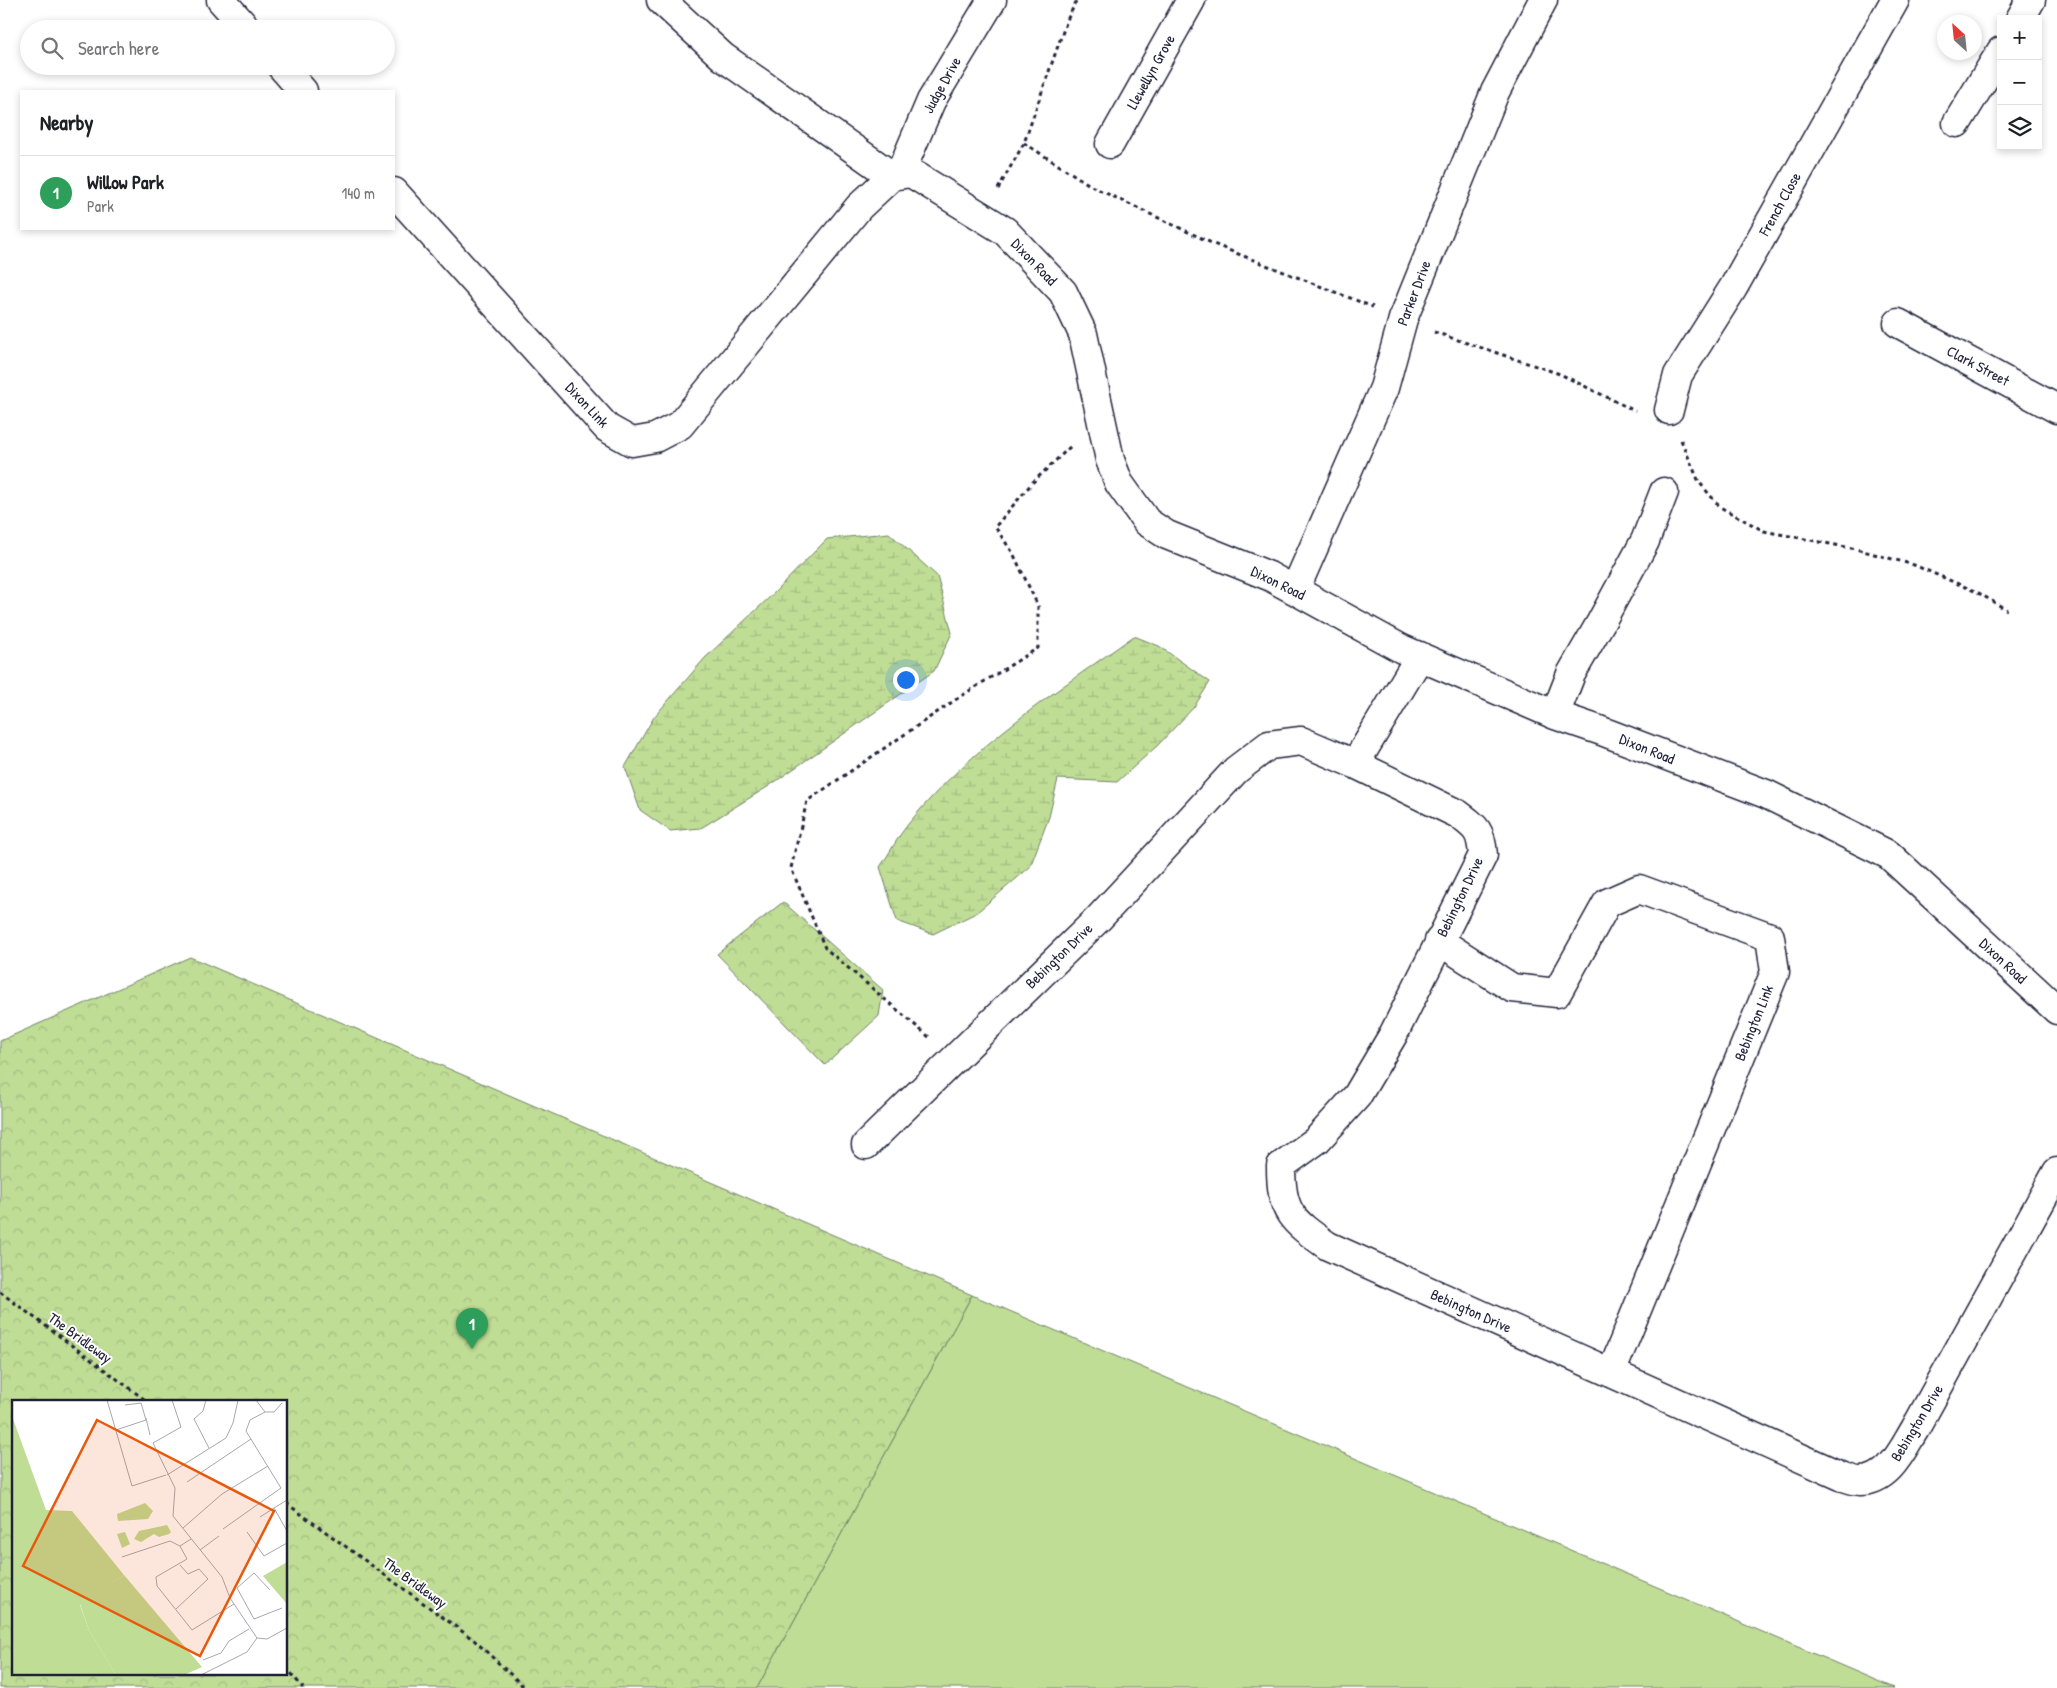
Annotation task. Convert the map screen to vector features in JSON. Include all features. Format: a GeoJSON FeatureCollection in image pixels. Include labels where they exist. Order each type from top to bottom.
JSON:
{"type":"FeatureCollection","features":[{"type":"Feature","properties":{"kind":"street"},"geometry":{"type":"LineString","coordinates":[[221,0],[239,20]]}},
{"type":"Feature","properties":{"kind":"street","name":"Dixon Road"},"geometry":{"type":"LineString","coordinates":[[661,0],[723,57],[896,175],[910,173],[1005,231],[1063,292],[1082,334],[1110,460],[1119,483],[1147,522],[1167,536],[1269,576],[1402,649],[1555,715],[1766,794],[1889,855],[2057,1010]]}},
{"type":"Feature","properties":{"kind":"street","name":"Judge Drive"},"geometry":{"type":"LineString","coordinates":[[896,175],[930,101],[992,0]]}},
{"type":"Feature","properties":{"kind":"street","name":"Llewellyn Grove"},"geometry":{"type":"LineString","coordinates":[[1110,144],[1191,0]]}},
{"type":"Feature","properties":{"kind":"street","name":"Parker Drive"},"geometry":{"type":"LineString","coordinates":[[1295,590],[1384,388],[1403,319],[1495,92],[1543,0]]}},
{"type":"Feature","properties":{"kind":"street","name":"French Close"},"geometry":{"type":"LineString","coordinates":[[1669,410],[1678,375],[1733,288],[1895,0]]}},
{"type":"Feature","properties":{"kind":"street"},"geometry":{"type":"LineString","coordinates":[[2023,15],[2032,0]]}},
{"type":"Feature","properties":{"kind":"street"},"geometry":{"type":"LineString","coordinates":[[1957,123],[1997,58]]}},
{"type":"Feature","properties":{"kind":"street"},"geometry":{"type":"LineString","coordinates":[[289,75],[302,90]]}},
{"type":"Feature","properties":{"kind":"street","name":"Dixon Link"},"geometry":{"type":"LineString","coordinates":[[395,193],[607,428],[632,442],[655,438],[680,425],[860,207],[896,175]]}},
{"type":"Feature","properties":{"kind":"street","name":"Clark Street"},"geometry":{"type":"LineString","coordinates":[[1898,323],[2057,409]]}},
{"type":"Feature","properties":{"kind":"street"},"geometry":{"type":"LineString","coordinates":[[1555,715],[1571,674],[1602,622],[1644,541],[1664,492]]}},
{"type":"Feature","properties":{"kind":"street"},"geometry":{"type":"LineString","coordinates":[[1355,764],[1420,656]]}},
{"type":"Feature","properties":{"kind":"street","name":"Bebington Drive"},"geometry":{"type":"LineString","coordinates":[[866,1145],[1099,918],[1236,770],[1268,745],[1301,741],[1355,764],[1458,814],[1472,824],[1481,837],[1483,855],[1393,1035],[1357,1096],[1317,1140],[1281,1166],[1281,1183],[1285,1206],[1300,1227],[1328,1246],[1841,1476],[1860,1481],[1877,1477],[1892,1466],[1915,1429],[2057,1172]]}},
{"type":"Feature","properties":{"kind":"street","name":"Bebington Link"},"geometry":{"type":"LineString","coordinates":[[1439,941],[1512,988],[1557,993],[1608,903],[1639,889],[1770,937],[1775,972],[1611,1373]]}},
{"type":"Feature","properties":{"kind":"path"},"geometry":{"type":"LineString","coordinates":[[982,218],[1024,143],[1064,29],[1077,0]]}},
{"type":"Feature","properties":{"kind":"path"},"geometry":{"type":"LineString","coordinates":[[1024,143],[1092,187],[1218,246],[1456,340],[1560,374],[1637,412]]}},
{"type":"Feature","properties":{"kind":"path"},"geometry":{"type":"LineString","coordinates":[[1669,410],[1699,482],[1720,507],[1764,532],[1856,549],[1914,565],[1977,592],[2007,610]]}},
{"type":"Feature","properties":{"kind":"path"},"geometry":{"type":"LineString","coordinates":[[954,1059],[825,948],[791,868],[807,801],[961,696],[1038,648],[1038,606],[1014,553],[995,527],[1032,482],[1101,418]]}},
{"type":"Feature","properties":{"kind":"path","name":"The Bridleway"},"geometry":{"type":"LineString","coordinates":[[0,1292],[145,1400]]}},
{"type":"Feature","properties":{"kind":"path","name":"The Bridleway"},"geometry":{"type":"LineString","coordinates":[[288,1504],[474,1640],[525,1688]]}},
{"type":"Feature","properties":{"kind":"path"},"geometry":{"type":"LineString","coordinates":[[288,1669],[303,1688]]}},
{"type":"Feature","properties":{"kind":"green space"},"geometry":{"type":"Polygon","coordinates":[[[889,533],[937,576],[952,633],[934,671],[769,786],[701,828],[670,831],[640,810],[625,767],[654,717],[705,658],[773,594],[827,539],[889,533]]]}},
{"type":"Feature","properties":{"kind":"green space"},"geometry":{"type":"Polygon","coordinates":[[[1134,636],[1159,646],[1210,682],[1194,707],[1158,745],[1117,782],[1058,779],[1049,817],[1030,867],[976,913],[933,934],[897,921],[880,867],[909,823],[933,795],[987,745],[1044,700],[1134,636]]]}},
{"type":"Feature","properties":{"kind":"green space"},"geometry":{"type":"Polygon","coordinates":[[[783,902],[883,990],[879,1016],[825,1065],[717,954],[783,902]]]}},
{"type":"Feature","properties":{"kind":"green space"},"geometry":{"type":"Polygon","coordinates":[[[190,957],[972,1295],[757,1688],[0,1688],[0,1041],[190,957]]]}},
{"type":"Feature","properties":{"kind":"green space"},"geometry":{"type":"Polygon","coordinates":[[[972,1295],[1894,1688],[757,1688],[972,1295]]]}},
{"type":"Feature","properties":{"kind":"place","name":"Willow Park"},"geometry":{"type":"Point","coordinates":[472,1349]}}]}
